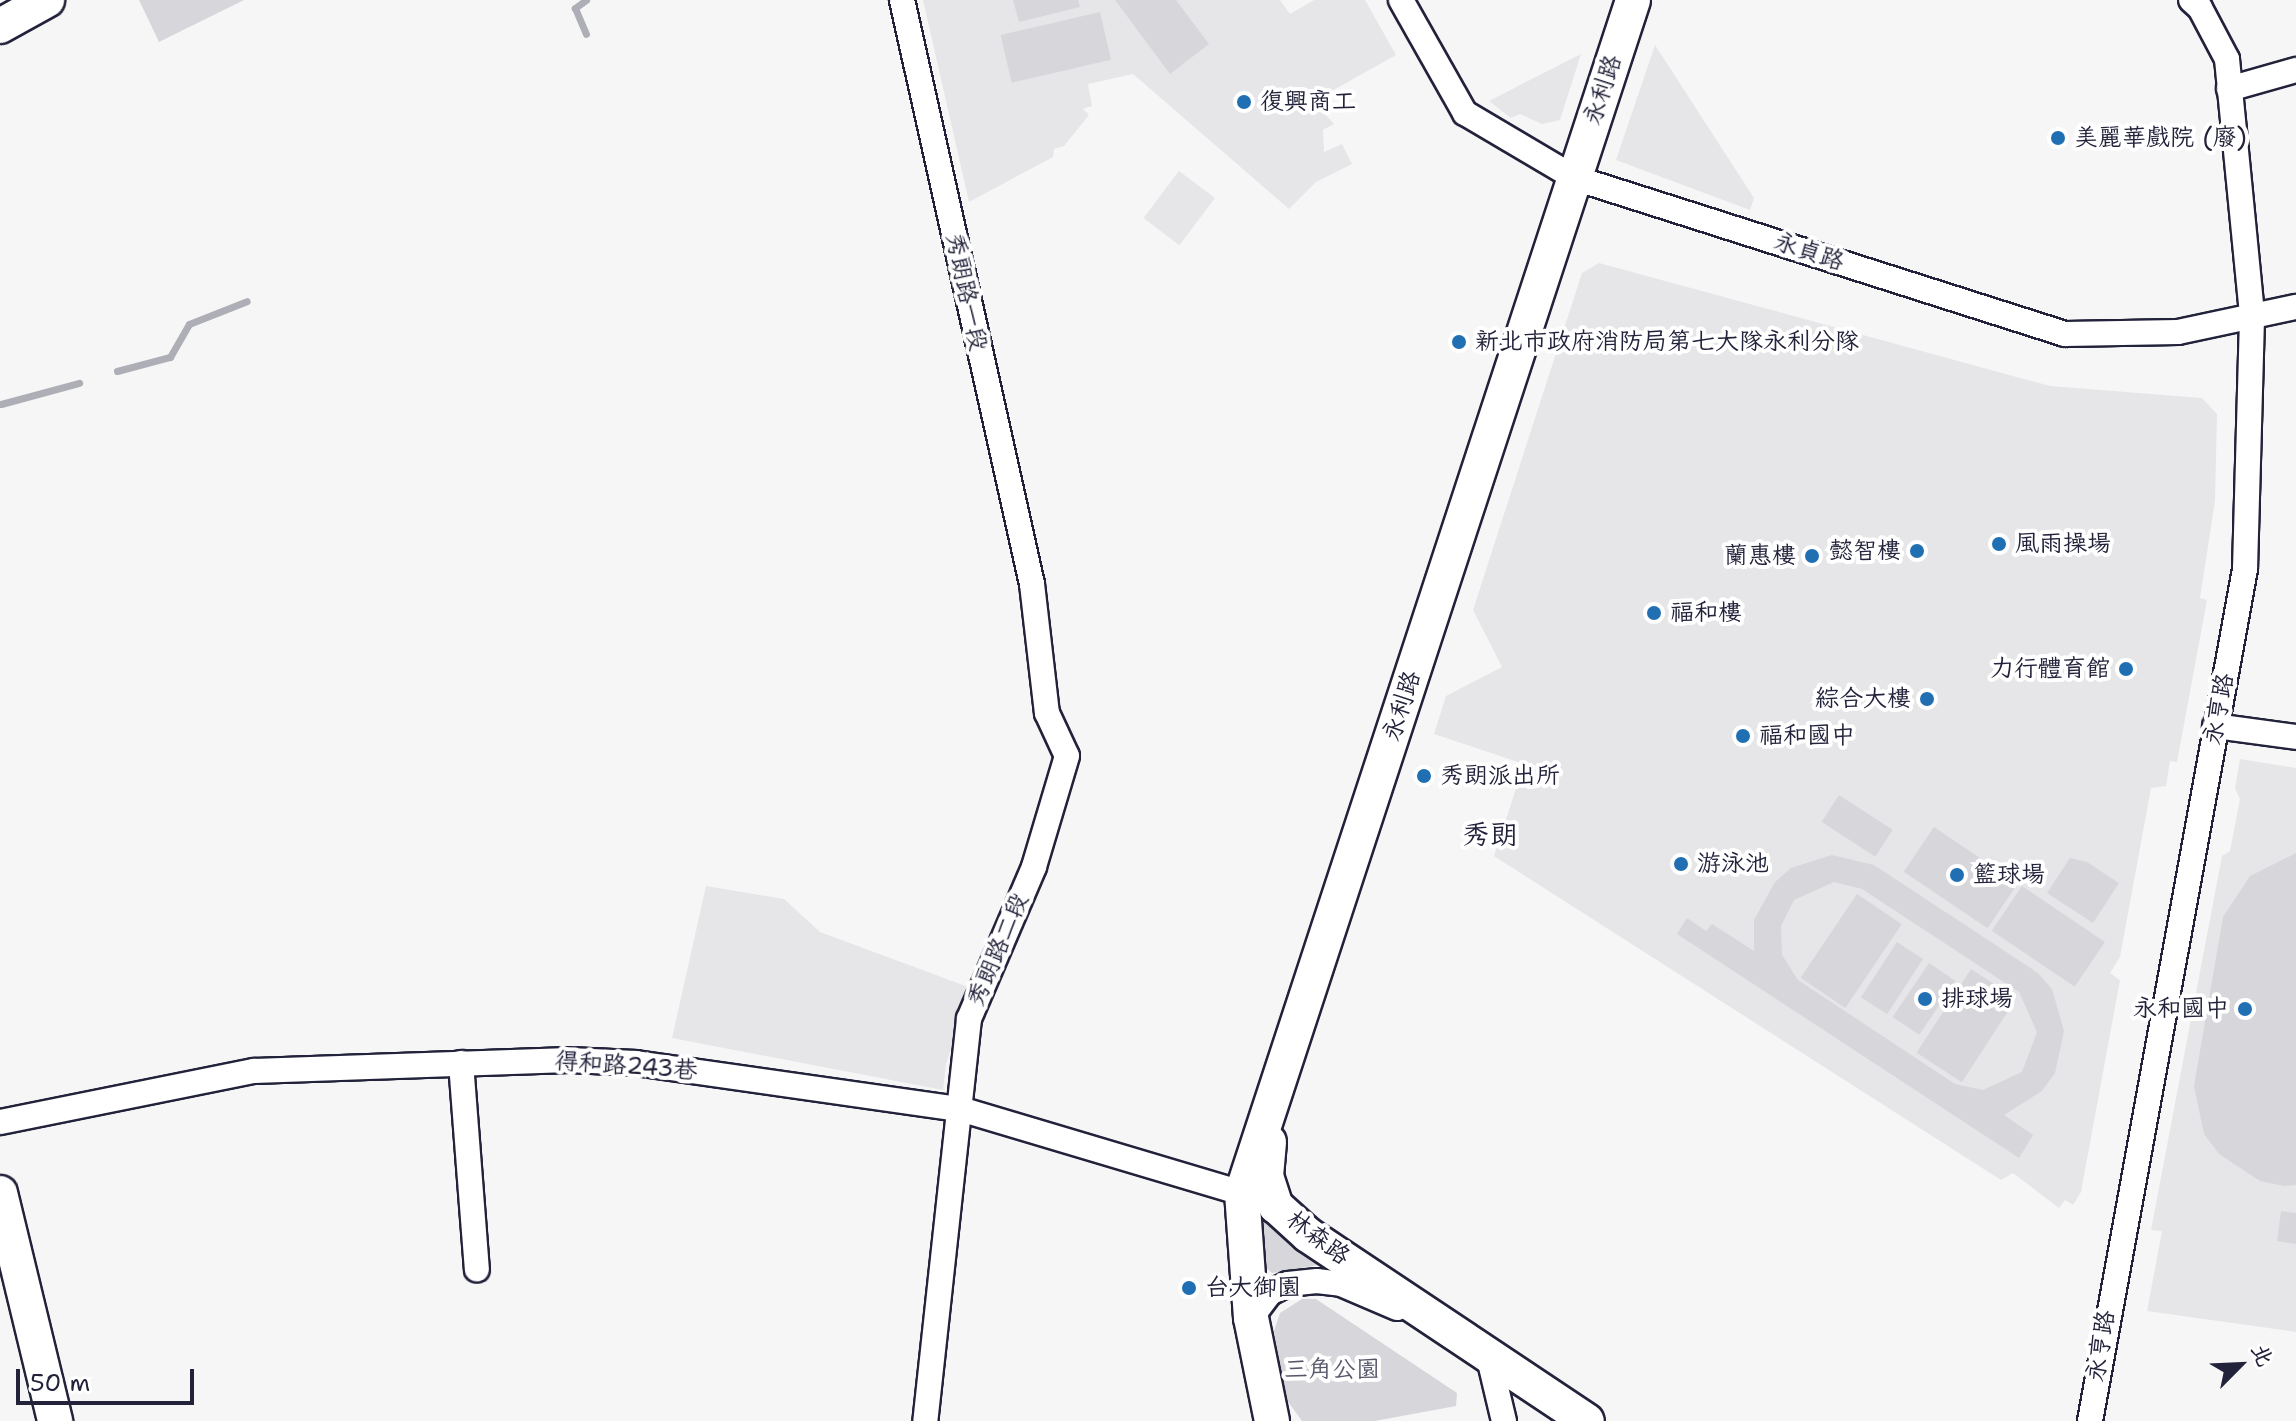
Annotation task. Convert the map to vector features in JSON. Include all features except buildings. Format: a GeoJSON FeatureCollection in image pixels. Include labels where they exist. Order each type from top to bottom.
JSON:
{"type":"FeatureCollection","features":[{"type":"Feature","properties":{"kind":"street"},"geometry":{"type":"LineString","coordinates":[[0,26],[47,0]]}},
{"type":"Feature","properties":{"kind":"street","name":"秀朗路一段"},"geometry":{"type":"LineString","coordinates":[[902,0],[1032,584]]}},
{"type":"Feature","properties":{"kind":"street","name":"永貞路"},"geometry":{"type":"LineString","coordinates":[[1401,0],[1465,113],[1575,178],[2065,334],[2178,332],[2296,307]]}},
{"type":"Feature","properties":{"kind":"street","name":"永利路"},"geometry":{"type":"LineString","coordinates":[[1272,1421],[1251,1318],[1242,1193],[1633,0]]}},
{"type":"Feature","properties":{"kind":"street","name":"永亨路"},"geometry":{"type":"LineString","coordinates":[[2090,1421],[2245,569],[2252,314],[2227,59],[2200,8],[2191,0]]}},
{"type":"Feature","properties":{"kind":"street"},"geometry":{"type":"LineString","coordinates":[[2229,89],[2296,70]]}},
{"type":"Feature","properties":{"kind":"street","name":"秀朗路二段"},"geometry":{"type":"LineString","coordinates":[[925,1421],[969,1019],[1034,867],[1067,756],[1047,713],[1032,584]]}},
{"type":"Feature","properties":{"kind":"street"},"geometry":{"type":"LineString","coordinates":[[2215,726],[2296,737]]}},
{"type":"Feature","properties":{"kind":"street"},"geometry":{"type":"LineString","coordinates":[[461,1063],[477,1269]]}},
{"type":"Feature","properties":{"kind":"street","name":"得和路243巷"},"geometry":{"type":"LineString","coordinates":[[0,1122],[254,1071],[461,1063],[636,1063],[960,1109],[1242,1193]]}},
{"type":"Feature","properties":{"kind":"street","name":"林森路"},"geometry":{"type":"LineString","coordinates":[[1275,1086],[1266,1176],[1276,1206],[1308,1235],[1587,1421]]}},
{"type":"Feature","properties":{"kind":"street"},"geometry":{"type":"LineString","coordinates":[[0,1193],[55,1421]]}},
{"type":"Feature","properties":{"kind":"street"},"geometry":{"type":"LineString","coordinates":[[1251,1318],[1270,1293],[1288,1284],[1317,1281],[1341,1284],[1475,1345],[1504,1421]]}},
{"type":"Feature","properties":{"kind":"shaded area","name":"復興商工"},"geometry":{"type":"Polygon","coordinates":[[[923,0],[1280,0],[1290,14],[1314,0],[1365,0],[1396,55],[1321,97],[1322,111],[1334,124],[1323,130],[1324,152],[1342,144],[1352,164],[1316,182],[1289,209],[1133,74],[1088,84],[1092,106],[1083,109],[1089,115],[1064,146],[1054,149],[1053,157],[969,202],[923,0]]]}},
{"type":"Feature","properties":{"kind":"shaded area"},"geometry":{"type":"Polygon","coordinates":[[[1655,45],[1754,198],[1750,210],[1616,160],[1655,45]]]}},
{"type":"Feature","properties":{"kind":"shaded area"},"geometry":{"type":"Polygon","coordinates":[[[1581,54],[1560,120],[1542,124],[1520,114],[1511,118],[1489,101],[1581,54]]]}},
{"type":"Feature","properties":{"kind":"shaded area"},"geometry":{"type":"Polygon","coordinates":[[[1179,171],[1215,198],[1179,245],[1143,218],[1179,171]]]}},
{"type":"Feature","properties":{"kind":"shaded area","name":"福和國中"},"geometry":{"type":"Polygon","coordinates":[[[1599,263],[2050,386],[2202,398],[2217,414],[2215,501],[2200,598],[2207,600],[2177,762],[2170,761],[2166,786],[2151,788],[2120,957],[2110,973],[2120,980],[2081,1192],[2073,1205],[2065,1200],[2059,1208],[2013,1173],[2001,1180],[1494,856],[1524,764],[1434,734],[1446,696],[1502,667],[1473,610],[1582,273],[1599,263]]]}},
{"type":"Feature","properties":{"kind":"shaded area","name":"永和國中"},"geometry":{"type":"Polygon","coordinates":[[[2240,759],[2296,768],[2296,1332],[2147,1311],[2162,1231],[2151,1230],[2222,856],[2230,851],[2240,799],[2235,788],[2240,759]]]}},
{"type":"Feature","properties":{"kind":"shaded area"},"geometry":{"type":"Polygon","coordinates":[[[706,886],[784,899],[820,932],[971,988],[946,1064],[943,1090],[672,1038],[706,886]]]}},
{"type":"Feature","properties":{"kind":"green space"},"geometry":{"type":"Polygon","coordinates":[[[139,0],[244,0],[159,42],[139,0]]]}},
{"type":"Feature","properties":{"kind":"green space"},"geometry":{"type":"Polygon","coordinates":[[[1013,0],[1078,0],[1080,7],[1019,22],[1013,0]]]}},
{"type":"Feature","properties":{"kind":"green space"},"geometry":{"type":"Polygon","coordinates":[[[1115,0],[1176,0],[1209,44],[1170,74],[1115,0]]]}},
{"type":"Feature","properties":{"kind":"green space"},"geometry":{"type":"Polygon","coordinates":[[[1100,12],[1111,60],[1012,83],[1001,35],[1100,12]]]}},
{"type":"Feature","properties":{"kind":"green space"},"geometry":{"type":"Polygon","coordinates":[[[1839,795],[1893,830],[1875,857],[1822,822],[1839,795]]]}},
{"type":"Feature","properties":{"kind":"green space","name":"籃球場"},"geometry":{"type":"Polygon","coordinates":[[[1934,827],[2018,883],[1988,928],[1904,872],[1934,827]]]}},
{"type":"Feature","properties":{"kind":"green space"},"geometry":{"type":"Polygon","coordinates":[[[2296,853],[2296,1185],[2284,1186],[2260,1181],[2219,1154],[2204,1134],[2194,1086],[2223,917],[2250,876],[2296,853]]]}},
{"type":"Feature","properties":{"kind":"green space"},"geometry":{"type":"Polygon","coordinates":[[[1832,855],[1874,865],[2038,973],[2052,989],[2064,1031],[2055,1073],[2042,1091],[2004,1115],[2033,1135],[2019,1158],[1677,934],[1687,918],[1706,931],[1712,924],[1754,951],[1754,920],[1775,882],[1791,868],[1832,855]],[[1834,882],[1794,900],[1781,926],[1782,955],[1798,980],[1955,1084],[1983,1090],[2022,1072],[2037,1032],[2019,992],[1862,889],[1834,882]]]}},
{"type":"Feature","properties":{"kind":"green space"},"geometry":{"type":"Polygon","coordinates":[[[2070,858],[2087,862],[2119,883],[2093,923],[2047,893],[2070,858]]]}},
{"type":"Feature","properties":{"kind":"green space","name":"籃球場"},"geometry":{"type":"Polygon","coordinates":[[[2022,886],[2105,942],[2075,987],[1992,931],[2022,886]]]}},
{"type":"Feature","properties":{"kind":"green space"},"geometry":{"type":"Polygon","coordinates":[[[1857,894],[1902,924],[1845,1008],[1801,978],[1857,894]]]}},
{"type":"Feature","properties":{"kind":"green space","name":"排球場"},"geometry":{"type":"Polygon","coordinates":[[[1897,942],[1923,959],[1887,1014],[1861,997],[1897,942]]]}},
{"type":"Feature","properties":{"kind":"green space","name":"排球場"},"geometry":{"type":"Polygon","coordinates":[[[1929,963],[1956,981],[1919,1035],[1893,1017],[1929,963]]]}},
{"type":"Feature","properties":{"kind":"green space"},"geometry":{"type":"Polygon","coordinates":[[[1971,969],[2016,998],[1962,1082],[1917,1053],[1971,969]]]}},
{"type":"Feature","properties":{"kind":"green space"},"geometry":{"type":"Polygon","coordinates":[[[1261,1208],[1291,1242],[1318,1265],[1272,1273],[1265,1267],[1257,1212],[1261,1208]]]}},
{"type":"Feature","properties":{"kind":"green space"},"geometry":{"type":"Polygon","coordinates":[[[2281,1211],[2296,1213],[2296,1244],[2277,1241],[2281,1211]]]}},
{"type":"Feature","properties":{"kind":"green space","name":"三角公園"},"geometry":{"type":"Polygon","coordinates":[[[1302,1299],[1316,1299],[1457,1393],[1456,1406],[1375,1421],[1302,1421],[1286,1399],[1274,1331],[1280,1313],[1302,1299]]]}},
{"type":"Feature","properties":{"kind":"waterway"},"geometry":{"type":"LineString","coordinates":[[586,0],[575,8],[586,34]]}},
{"type":"Feature","properties":{"kind":"waterway"},"geometry":{"type":"LineString","coordinates":[[117,371],[170,357],[189,324],[247,301]]}},
{"type":"Feature","properties":{"kind":"waterway"},"geometry":{"type":"LineString","coordinates":[[1,404],[79,383]]}},
{"type":"Feature","properties":{"kind":"place","name":"復興商工"},"geometry":{"type":"Point","coordinates":[1244,102]}},
{"type":"Feature","properties":{"kind":"place","name":"美麗華戲院 (廢)"},"geometry":{"type":"Point","coordinates":[2058,138]}},
{"type":"Feature","properties":{"kind":"place","name":"新北市政府消防局第七大隊永利分隊"},"geometry":{"type":"Point","coordinates":[1459,342]}},
{"type":"Feature","properties":{"kind":"place","name":"風雨操場"},"geometry":{"type":"Point","coordinates":[1999,544]}},
{"type":"Feature","properties":{"kind":"place","name":"懿智樓"},"geometry":{"type":"Point","coordinates":[1917,551]}},
{"type":"Feature","properties":{"kind":"place","name":"蘭惠樓"},"geometry":{"type":"Point","coordinates":[1812,556]}},
{"type":"Feature","properties":{"kind":"place","name":"福和樓"},"geometry":{"type":"Point","coordinates":[1654,613]}},
{"type":"Feature","properties":{"kind":"place","name":"力行體育館"},"geometry":{"type":"Point","coordinates":[2126,669]}},
{"type":"Feature","properties":{"kind":"place","name":"綜合大樓"},"geometry":{"type":"Point","coordinates":[1927,699]}},
{"type":"Feature","properties":{"kind":"place","name":"福和國中"},"geometry":{"type":"Point","coordinates":[1743,736]}},
{"type":"Feature","properties":{"kind":"place","name":"秀朗派出所"},"geometry":{"type":"Point","coordinates":[1424,776]}},
{"type":"Feature","properties":{"kind":"place","name":"游泳池"},"geometry":{"type":"Point","coordinates":[1681,864]}},
{"type":"Feature","properties":{"kind":"place","name":"籃球場"},"geometry":{"type":"Point","coordinates":[1957,875]}},
{"type":"Feature","properties":{"kind":"place","name":"排球場"},"geometry":{"type":"Point","coordinates":[1925,999]}},
{"type":"Feature","properties":{"kind":"place","name":"永和國中"},"geometry":{"type":"Point","coordinates":[2245,1009]}},
{"type":"Feature","properties":{"kind":"place","name":"台大御園"},"geometry":{"type":"Point","coordinates":[1189,1288]}},
{"type":"Feature","properties":{"kind":"district","name":"秀朗"},"geometry":{"type":"Point","coordinates":[1490,834]}}]}
